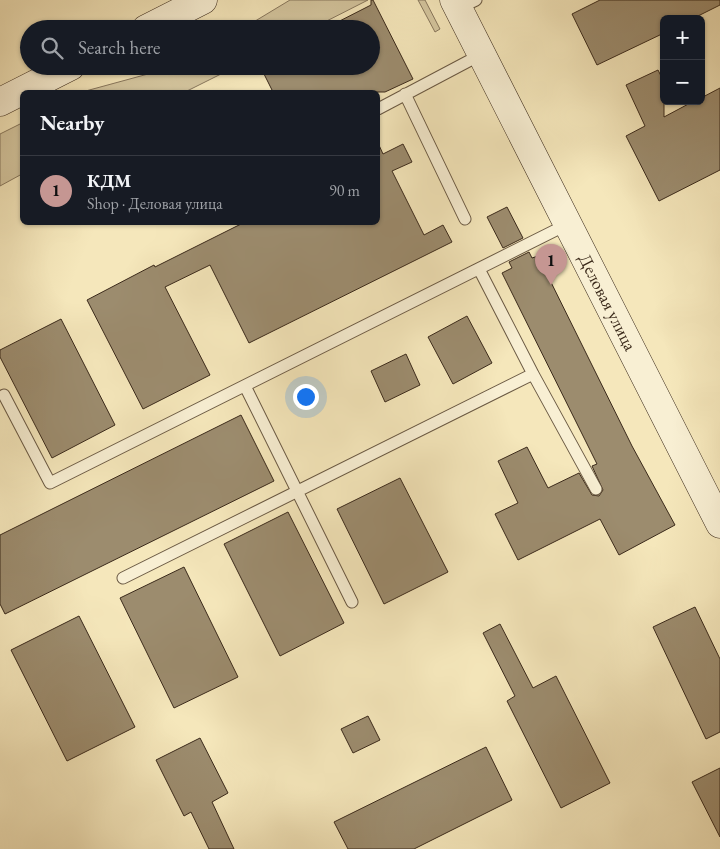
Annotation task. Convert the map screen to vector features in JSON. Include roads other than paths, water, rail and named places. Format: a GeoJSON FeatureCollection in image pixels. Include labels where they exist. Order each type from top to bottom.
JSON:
{"type":"FeatureCollection","features":[{"type":"Feature","properties":{"kind":"street"},"geometry":{"type":"LineString","coordinates":[[164,20],[203,0]]}},
{"type":"Feature","properties":{"kind":"street","name":"Деловая улица"},"geometry":{"type":"LineString","coordinates":[[463,3],[482,54],[720,524]]}},
{"type":"Feature","properties":{"kind":"street"},"geometry":{"type":"LineString","coordinates":[[24,90],[53,75]]}},
{"type":"Feature","properties":{"kind":"street"},"geometry":{"type":"LineString","coordinates":[[0,102],[20,92]]}},
{"type":"Feature","properties":{"kind":"lane"},"geometry":{"type":"LineString","coordinates":[[380,108],[482,54]]}},
{"type":"Feature","properties":{"kind":"lane"},"geometry":{"type":"LineString","coordinates":[[405,94],[465,219]]}},
{"type":"Feature","properties":{"kind":"lane"},"geometry":{"type":"LineString","coordinates":[[4,395],[50,483],[568,224]]}},
{"type":"Feature","properties":{"kind":"lane"},"geometry":{"type":"LineString","coordinates":[[479,269],[533,374],[596,489]]}},
{"type":"Feature","properties":{"kind":"lane"},"geometry":{"type":"LineString","coordinates":[[123,578],[533,374]]}},
{"type":"Feature","properties":{"kind":"lane"},"geometry":{"type":"LineString","coordinates":[[245,386],[352,602]]}},
{"type":"Feature","properties":{"kind":"place","name":"КДМ"},"geometry":{"type":"Point","coordinates":[551,285]}}]}
